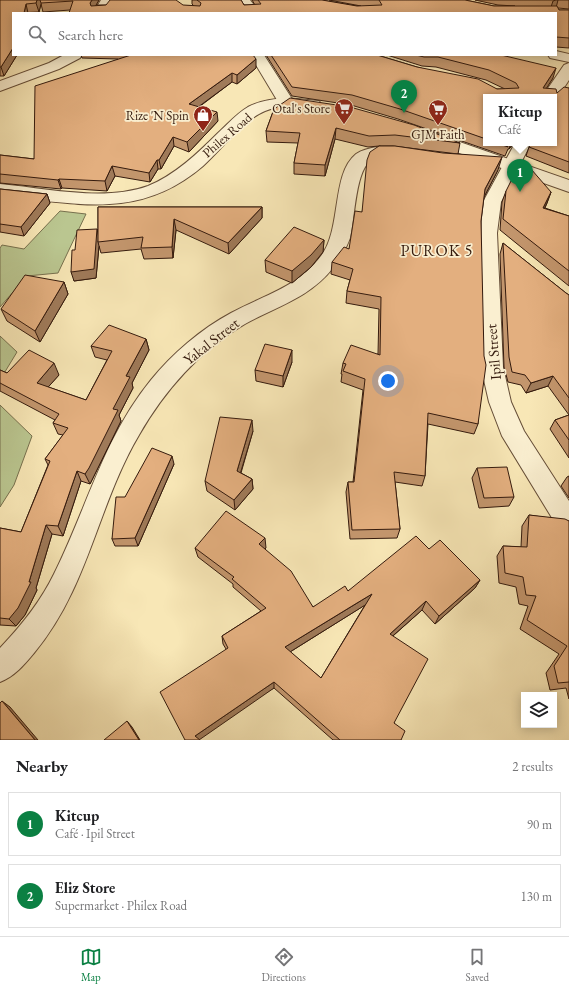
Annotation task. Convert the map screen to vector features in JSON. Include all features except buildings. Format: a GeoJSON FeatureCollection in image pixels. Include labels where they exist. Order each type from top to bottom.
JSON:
{"type":"FeatureCollection","features":[{"type":"Feature","properties":{"kind":"street"},"geometry":{"type":"LineString","coordinates":[[100,12],[109,0]]}},
{"type":"Feature","properties":{"kind":"street"},"geometry":{"type":"LineString","coordinates":[[243,0],[252,12]]}},
{"type":"Feature","properties":{"kind":"street"},"geometry":{"type":"LineString","coordinates":[[557,55],[569,58]]}},
{"type":"Feature","properties":{"kind":"street"},"geometry":{"type":"LineString","coordinates":[[0,86],[54,66],[73,56]]}},
{"type":"Feature","properties":{"kind":"street"},"geometry":{"type":"LineString","coordinates":[[258,56],[286,102]]}},
{"type":"Feature","properties":{"kind":"street"},"geometry":{"type":"LineString","coordinates":[[552,94],[569,68]]}},
{"type":"Feature","properties":{"kind":"street","name":"Philex Road"},"geometry":{"type":"LineString","coordinates":[[0,190],[78,198],[114,198],[145,193],[170,181],[198,160],[244,117],[259,108],[286,102],[331,107]]}},
{"type":"Feature","properties":{"kind":"street"},"geometry":{"type":"LineString","coordinates":[[414,131],[569,186]]}},
{"type":"Feature","properties":{"kind":"street","name":"Ipil Street"},"geometry":{"type":"LineString","coordinates":[[521,146],[507,165],[492,202],[488,233],[492,367],[500,402],[514,436],[569,523]]}},
{"type":"Feature","properties":{"kind":"street","name":"Yakal Street"},"geometry":{"type":"LineString","coordinates":[[0,668],[11,658],[46,613],[64,584],[113,464],[141,409],[161,384],[195,351],[216,334],[237,319],[300,289],[319,273],[334,254],[341,235],[350,187],[359,161],[366,155],[376,152],[393,152],[424,157],[507,165]]}},
{"type":"Feature","properties":{"kind":"street"},"geometry":{"type":"LineString","coordinates":[[488,233],[505,247]]}},
{"type":"Feature","properties":{"kind":"green space"},"geometry":{"type":"Polygon","coordinates":[[[60,211],[86,214],[58,273],[27,276],[0,307],[0,248],[2,245],[24,249],[60,211]]]}},
{"type":"Feature","properties":{"kind":"green space"},"geometry":{"type":"Polygon","coordinates":[[[0,336],[17,352],[0,380],[0,336]]]}},
{"type":"Feature","properties":{"kind":"green space"},"geometry":{"type":"Polygon","coordinates":[[[0,405],[32,436],[14,485],[0,507],[0,405]]]}},
{"type":"Feature","properties":{"kind":"place","name":"Eliz Store"},"geometry":{"type":"Point","coordinates":[404,113]}},
{"type":"Feature","properties":{"kind":"place","name":"Otal's Store"},"geometry":{"type":"Point","coordinates":[344,125]}},
{"type":"Feature","properties":{"kind":"place","name":"GJM Faith"},"geometry":{"type":"Point","coordinates":[438,126]}},
{"type":"Feature","properties":{"kind":"place","name":"Rize 'N Spin"},"geometry":{"type":"Point","coordinates":[203,132]}},
{"type":"Feature","properties":{"kind":"place","name":"Kitcup"},"geometry":{"type":"Point","coordinates":[520,192]}},
{"type":"Feature","properties":{"kind":"district","name":"PUROK 5"},"geometry":{"type":"Point","coordinates":[437,250]}}]}
